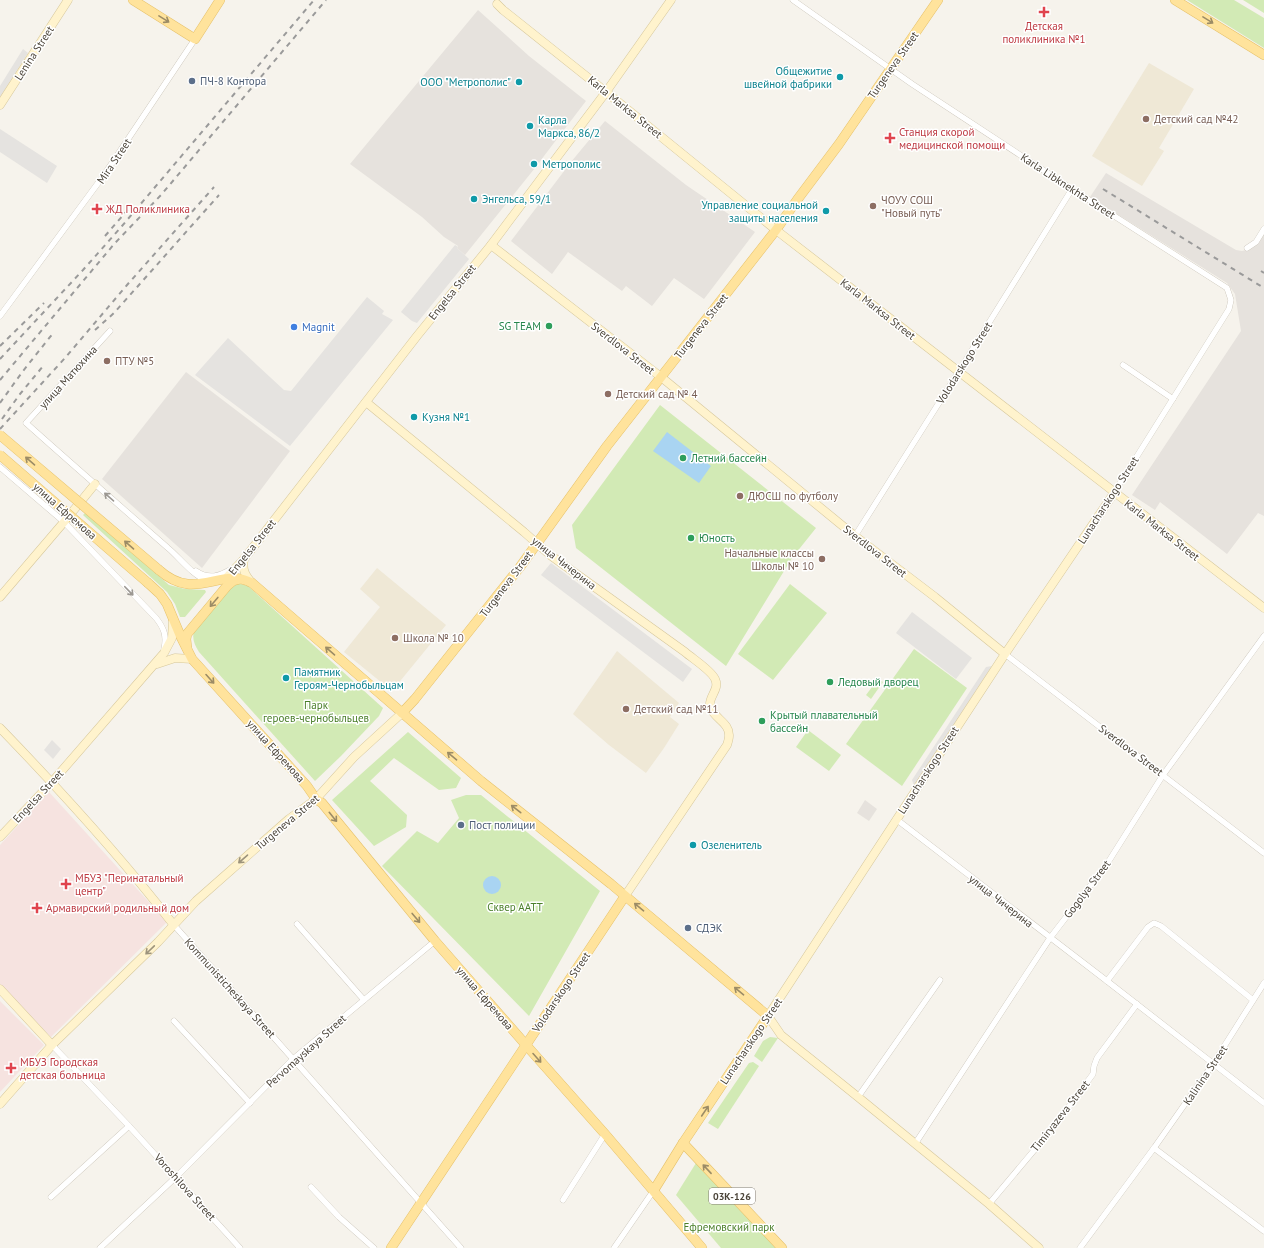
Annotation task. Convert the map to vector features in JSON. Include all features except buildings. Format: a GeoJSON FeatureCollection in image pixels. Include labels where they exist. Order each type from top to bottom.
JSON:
{"type":"FeatureCollection","features":[{"type":"Feature","properties":{"kind":"main road"},"geometry":{"type":"LineString","coordinates":[[133,0],[195,39]]}},
{"type":"Feature","properties":{"kind":"main road","name":"Mira Street"},"geometry":{"type":"LineString","coordinates":[[195,39],[220,0]]}},
{"type":"Feature","properties":{"kind":"main road","name":"Turgeneva Street"},"geometry":{"type":"LineString","coordinates":[[402,714],[483,615],[520,567],[607,446],[776,230],[891,69],[938,0]]}},
{"type":"Feature","properties":{"kind":"main road"},"geometry":{"type":"LineString","coordinates":[[1175,0],[1264,55]]}},
{"type":"Feature","properties":{"kind":"main road","name":"улица Ефремова"},"geometry":{"type":"LineString","coordinates":[[0,435],[158,570],[173,581],[199,584],[236,577],[248,581]]}},
{"type":"Feature","properties":{"kind":"main road","name":"улица Ефремова"},"geometry":{"type":"LineString","coordinates":[[0,455],[148,583],[163,598],[180,636],[192,658],[307,786],[316,799],[322,804],[435,940],[654,1190],[702,1248]]}},
{"type":"Feature","properties":{"kind":"main road"},"geometry":{"type":"LineString","coordinates":[[192,658],[186,646],[187,634],[227,586],[233,581],[248,581],[481,782],[625,896],[768,1016]]}},
{"type":"Feature","properties":{"kind":"main road","name":"Volodarskogo Street"},"geometry":{"type":"LineString","coordinates":[[391,1248],[625,896]]}},
{"type":"Feature","properties":{"kind":"main road","name":"Lunacharskogo Street"},"geometry":{"type":"LineString","coordinates":[[654,1190],[683,1143],[768,1016]]}},
{"type":"Feature","properties":{"kind":"main road","name":"03К-126"},"geometry":{"type":"LineString","coordinates":[[683,1143],[782,1248]]}},
{"type":"Feature","properties":{"kind":"street","name":"Lenina Street"},"geometry":{"type":"LineString","coordinates":[[0,105],[68,0]]}},
{"type":"Feature","properties":{"kind":"street","name":"Engelsa Street"},"geometry":{"type":"LineString","coordinates":[[226,578],[244,559],[417,336],[491,245],[606,92],[670,0]]}},
{"type":"Feature","properties":{"kind":"street","name":"Karla Libknekhta Street"},"geometry":{"type":"LineString","coordinates":[[793,0],[912,84],[1227,288]]}},
{"type":"Feature","properties":{"kind":"street","name":"Karla Marksa Street"},"geometry":{"type":"LineString","coordinates":[[497,2],[503,10],[776,230],[1264,608]]}},
{"type":"Feature","properties":{"kind":"street","name":"Mira Street"},"geometry":{"type":"LineString","coordinates":[[0,316],[104,175],[195,39]]}},
{"type":"Feature","properties":{"kind":"street","name":"Volodarskogo Street"},"geometry":{"type":"LineString","coordinates":[[855,536],[1072,189]]}},
{"type":"Feature","properties":{"kind":"street"},"geometry":{"type":"LineString","coordinates":[[1247,248],[1256,242],[1264,229]]}},
{"type":"Feature","properties":{"kind":"street","name":"Sverdlova Street"},"geometry":{"type":"LineString","coordinates":[[491,245],[661,377],[855,536],[1005,654],[1264,853]]}},
{"type":"Feature","properties":{"kind":"street","name":"Lunacharskogo Street"},"geometry":{"type":"LineString","coordinates":[[768,1016],[1005,654],[1114,493],[1229,309],[1231,300],[1227,288]]}},
{"type":"Feature","properties":{"kind":"street","name":"улица Матюхина"},"geometry":{"type":"LineString","coordinates":[[95,484],[26,423],[110,331]]}},
{"type":"Feature","properties":{"kind":"street"},"geometry":{"type":"LineString","coordinates":[[1123,365],[1173,399]]}},
{"type":"Feature","properties":{"kind":"street","name":"улица Чичерина"},"geometry":{"type":"LineString","coordinates":[[366,402],[550,555],[685,652],[706,669],[715,678],[717,685],[711,699],[710,706],[714,713],[727,726],[730,735]]}},
{"type":"Feature","properties":{"kind":"street","name":"улица Ефремова"},"geometry":{"type":"LineString","coordinates":[[0,467],[64,522],[162,626],[165,633],[165,643],[161,655],[155,665]]}},
{"type":"Feature","properties":{"kind":"street"},"geometry":{"type":"LineString","coordinates":[[0,597],[95,484],[199,573],[210,576],[224,573],[244,559]]}},
{"type":"Feature","properties":{"kind":"street"},"geometry":{"type":"LineString","coordinates":[[180,558],[200,578],[208,581],[215,581]]}},
{"type":"Feature","properties":{"kind":"street"},"geometry":{"type":"LineString","coordinates":[[244,559],[243,570],[248,581]]}},
{"type":"Feature","properties":{"kind":"street","name":"Engelsa Street"},"geometry":{"type":"LineString","coordinates":[[0,837],[52,782],[155,665],[170,642],[173,632],[173,618]]}},
{"type":"Feature","properties":{"kind":"street","name":"Gogolya Street"},"geometry":{"type":"LineString","coordinates":[[915,1144],[1050,938],[1107,864],[1163,775],[1264,636]]}},
{"type":"Feature","properties":{"kind":"street"},"geometry":{"type":"LineString","coordinates":[[155,665],[175,658],[192,658]]}},
{"type":"Feature","properties":{"kind":"street","name":"Turgeneva Street"},"geometry":{"type":"LineString","coordinates":[[0,1104],[52,1045],[158,942],[173,924],[196,901],[289,818],[316,799],[354,757],[402,714]]}},
{"type":"Feature","properties":{"kind":"street","name":"Kommunisticheskaya Street"},"geometry":{"type":"LineString","coordinates":[[0,728],[52,782],[153,898],[173,924],[422,1202],[461,1248]]}},
{"type":"Feature","properties":{"kind":"street","name":"Volodarskogo Street"},"geometry":{"type":"LineString","coordinates":[[625,896],[727,745],[730,735]]}},
{"type":"Feature","properties":{"kind":"street","name":"улица Чичерина"},"geometry":{"type":"LineString","coordinates":[[896,819],[1264,1103]]}},
{"type":"Feature","properties":{"kind":"street"},"geometry":{"type":"LineString","coordinates":[[1107,981],[1148,927],[1154,923],[1161,926],[1253,1000]]}},
{"type":"Feature","properties":{"kind":"street"},"geometry":{"type":"LineString","coordinates":[[297,924],[364,1000]]}},
{"type":"Feature","properties":{"kind":"street","name":"Pervomayskaya Street"},"geometry":{"type":"LineString","coordinates":[[100,1248],[176,1177],[293,1059],[435,940]]}},
{"type":"Feature","properties":{"kind":"street"},"geometry":{"type":"LineString","coordinates":[[858,1097],[940,980]]}},
{"type":"Feature","properties":{"kind":"street","name":"Kalinina Street"},"geometry":{"type":"LineString","coordinates":[[1080,1248],[1154,1148],[1213,1064],[1264,983]]}},
{"type":"Feature","properties":{"kind":"street","name":"Voroshilova Street"},"geometry":{"type":"LineString","coordinates":[[0,988],[240,1248]]}},
{"type":"Feature","properties":{"kind":"street","name":"Timiryazeva Street"},"geometry":{"type":"LineString","coordinates":[[989,1204],[1057,1124],[1093,1074],[1097,1058],[1137,1004]]}},
{"type":"Feature","properties":{"kind":"street"},"geometry":{"type":"LineString","coordinates":[[768,1016],[781,1035],[989,1204],[1039,1248]]}},
{"type":"Feature","properties":{"kind":"street"},"geometry":{"type":"LineString","coordinates":[[174,1021],[250,1103]]}},
{"type":"Feature","properties":{"kind":"street"},"geometry":{"type":"LineString","coordinates":[[51,1197],[129,1126]]}},
{"type":"Feature","properties":{"kind":"street"},"geometry":{"type":"LineString","coordinates":[[562,1200],[605,1134]]}},
{"type":"Feature","properties":{"kind":"street"},"geometry":{"type":"LineString","coordinates":[[1154,1148],[1264,1231]]}},
{"type":"Feature","properties":{"kind":"street"},"geometry":{"type":"LineString","coordinates":[[311,1187],[339,1217],[374,1248]]}},
{"type":"Feature","properties":{"kind":"street","name":"Lunacharskogo Street"},"geometry":{"type":"LineString","coordinates":[[614,1248],[654,1190]]}},
{"type":"Feature","properties":{"kind":"shaded area"},"geometry":{"type":"Polygon","coordinates":[[[478,10],[529,56],[586,101],[539,163],[465,255],[457,248],[458,246],[444,237],[422,217],[350,164],[478,10]]]}},
{"type":"Feature","properties":{"kind":"shaded area"},"geometry":{"type":"Polygon","coordinates":[[[23,49],[28,53],[0,97],[0,86],[23,49]]]}},
{"type":"Feature","properties":{"kind":"shaded area","name":"Детский сад №42"},"geometry":{"type":"Polygon","coordinates":[[[1149,63],[1194,89],[1159,148],[1164,151],[1142,186],[1092,156],[1149,63]]]}},
{"type":"Feature","properties":{"kind":"shaded area"},"geometry":{"type":"Polygon","coordinates":[[[605,121],[686,185],[755,232],[704,299],[674,278],[652,306],[626,286],[622,291],[568,252],[552,274],[511,241],[571,162],[605,121]]]}},
{"type":"Feature","properties":{"kind":"shaded area"},"geometry":{"type":"Polygon","coordinates":[[[0,129],[57,166],[47,183],[0,152],[0,129]]]}},
{"type":"Feature","properties":{"kind":"shaded area"},"geometry":{"type":"Polygon","coordinates":[[[1106,173],[1236,250],[1242,251],[1250,249],[1264,233],[1264,516],[1258,513],[1227,554],[1160,502],[1155,510],[1132,495],[1241,331],[1235,294],[1227,283],[1090,197],[1106,173]]]}},
{"type":"Feature","properties":{"kind":"shaded area"},"geometry":{"type":"Polygon","coordinates":[[[455,245],[469,259],[417,323],[412,321],[401,312],[455,245]]]}},
{"type":"Feature","properties":{"kind":"shaded area"},"geometry":{"type":"Polygon","coordinates":[[[367,297],[384,311],[382,314],[393,320],[290,446],[195,375],[228,338],[284,390],[291,391],[367,297]]]}},
{"type":"Feature","properties":{"kind":"shaded area"},"geometry":{"type":"Polygon","coordinates":[[[186,372],[290,451],[202,568],[102,479],[186,372]]]}},
{"type":"Feature","properties":{"kind":"shaded area"},"geometry":{"type":"Polygon","coordinates":[[[551,563],[692,669],[683,682],[541,575],[551,563]]]}},
{"type":"Feature","properties":{"kind":"shaded area","name":"Школа № 10"},"geometry":{"type":"Polygon","coordinates":[[[377,568],[446,625],[392,691],[344,652],[380,607],[360,589],[377,568]]]}},
{"type":"Feature","properties":{"kind":"shaded area"},"geometry":{"type":"Polygon","coordinates":[[[912,612],[972,658],[956,679],[896,633],[912,612]]]}},
{"type":"Feature","properties":{"kind":"shaded area","name":"Детский сад №11"},"geometry":{"type":"Polygon","coordinates":[[[617,651],[679,703],[670,717],[679,724],[646,773],[609,745],[573,714],[617,651]]]}},
{"type":"Feature","properties":{"kind":"shaded area"},"geometry":{"type":"Polygon","coordinates":[[[992,666],[914,786],[912,780],[986,667],[992,666]]]}},
{"type":"Feature","properties":{"kind":"shaded area"},"geometry":{"type":"Polygon","coordinates":[[[52,740],[61,749],[53,759],[44,750],[52,740]]]}},
{"type":"Feature","properties":{"kind":"shaded area","name":"МБУЗ \"Перинатальный центр\""},"geometry":{"type":"Polygon","coordinates":[[[49,792],[167,922],[51,1037],[0,984],[0,845],[49,792]]]}},
{"type":"Feature","properties":{"kind":"shaded area"},"geometry":{"type":"Polygon","coordinates":[[[865,800],[877,809],[869,821],[857,813],[865,800]]]}},
{"type":"Feature","properties":{"kind":"shaded area","name":"МБУЗ Городская детская больница"},"geometry":{"type":"Polygon","coordinates":[[[0,1001],[44,1045],[0,1092],[0,1001]]]}},
{"type":"Feature","properties":{"kind":"green space"},"geometry":{"type":"Polygon","coordinates":[[[1187,0],[1234,0],[1264,18],[1264,48],[1187,0]]]}},
{"type":"Feature","properties":{"kind":"green space"},"geometry":{"type":"Polygon","coordinates":[[[1243,0],[1264,0],[1264,13],[1243,0]]]}},
{"type":"Feature","properties":{"kind":"green space","name":"Юность"},"geometry":{"type":"Polygon","coordinates":[[[660,405],[816,528],[792,558],[726,666],[576,548],[572,525],[660,405]]]}},
{"type":"Feature","properties":{"kind":"green space"},"geometry":{"type":"Polygon","coordinates":[[[86,512],[169,585],[185,589],[205,590],[206,592],[185,617],[180,617],[175,604],[167,592],[83,515],[86,512]]]}},
{"type":"Feature","properties":{"kind":"green space","name":"Парк героев-чернобыльцев"},"geometry":{"type":"Polygon","coordinates":[[[235,584],[248,586],[383,708],[379,716],[315,781],[199,652],[195,644],[193,639],[194,630],[228,589],[235,584]]]}},
{"type":"Feature","properties":{"kind":"green space"},"geometry":{"type":"Polygon","coordinates":[[[790,584],[827,613],[773,680],[738,654],[790,584]]]}},
{"type":"Feature","properties":{"kind":"green space"},"geometry":{"type":"Polygon","coordinates":[[[914,649],[967,688],[902,786],[846,744],[914,649]]]}},
{"type":"Feature","properties":{"kind":"green space"},"geometry":{"type":"Polygon","coordinates":[[[878,679],[883,682],[871,699],[866,695],[878,679]]]}},
{"type":"Feature","properties":{"kind":"green space"},"geometry":{"type":"Polygon","coordinates":[[[808,730],[841,755],[829,771],[796,747],[808,730]]]}},
{"type":"Feature","properties":{"kind":"green space"},"geometry":{"type":"Polygon","coordinates":[[[408,732],[461,778],[456,788],[439,790],[394,758],[370,781],[407,815],[406,827],[374,846],[332,800],[408,732]]]}},
{"type":"Feature","properties":{"kind":"green space","name":"Сквер ААТТ"},"geometry":{"type":"Polygon","coordinates":[[[466,795],[481,795],[600,891],[529,1016],[382,866],[417,831],[438,843],[459,818],[451,800],[466,795]]]}},
{"type":"Feature","properties":{"kind":"green space"},"geometry":{"type":"Polygon","coordinates":[[[770,1037],[778,1038],[762,1062],[754,1056],[763,1041],[770,1037]]]}},
{"type":"Feature","properties":{"kind":"green space"},"geometry":{"type":"Polygon","coordinates":[[[753,1062],[759,1066],[718,1129],[708,1123],[749,1063],[753,1062]]]}},
{"type":"Feature","properties":{"kind":"green space","name":"Ефремовский парк"},"geometry":{"type":"Polygon","coordinates":[[[696,1163],[777,1248],[721,1248],[676,1195],[696,1163]]]}},
{"type":"Feature","properties":{"kind":"water","name":"Летний бассейн"},"geometry":{"type":"Polygon","coordinates":[[[667,432],[711,466],[699,483],[653,451],[667,432]]]}},
{"type":"Feature","properties":{"kind":"water"},"geometry":{"type":"Polygon","coordinates":[[[492,876],[499,878],[501,885],[499,892],[492,894],[485,892],[483,885],[485,878],[492,876]]]}},
{"type":"Feature","properties":{"kind":"railway"},"geometry":{"type":"LineString","coordinates":[[0,359],[122,226],[314,0]]}},
{"type":"Feature","properties":{"kind":"railway"},"geometry":{"type":"LineString","coordinates":[[0,380],[115,243],[161,195],[326,0]]}},
{"type":"Feature","properties":{"kind":"railway"},"geometry":{"type":"LineString","coordinates":[[0,429],[65,358],[127,285],[214,187]]}},
{"type":"Feature","properties":{"kind":"railway"},"geometry":{"type":"LineString","coordinates":[[1103,189],[1264,288]]}},
{"type":"Feature","properties":{"kind":"railway"},"geometry":{"type":"LineString","coordinates":[[95,330],[114,313],[219,195]]}},
{"type":"Feature","properties":{"kind":"railway"},"geometry":{"type":"LineString","coordinates":[[105,236],[132,205]]}},
{"type":"Feature","properties":{"kind":"railway"},"geometry":{"type":"LineString","coordinates":[[0,346],[44,303]]}},
{"type":"Feature","properties":{"kind":"railway"},"geometry":{"type":"LineString","coordinates":[[0,403],[54,332]]}},
{"type":"Feature","properties":{"kind":"railway"},"geometry":{"type":"LineString","coordinates":[[2,419],[44,365]]}},
{"type":"Feature","properties":{"kind":"place","name":"Детская поликлиника №1"},"geometry":{"type":"Point","coordinates":[1044,12]}},
{"type":"Feature","properties":{"kind":"place","name":"Общежитие швейной фабрики"},"geometry":{"type":"Point","coordinates":[840,77]}},
{"type":"Feature","properties":{"kind":"place","name":"ПЧ-8 Контора"},"geometry":{"type":"Point","coordinates":[192,81]}},
{"type":"Feature","properties":{"kind":"place","name":"ООО \"Метрополис\""},"geometry":{"type":"Point","coordinates":[519,82]}},
{"type":"Feature","properties":{"kind":"place","name":"Детский сад №42"},"geometry":{"type":"Point","coordinates":[1146,119]}},
{"type":"Feature","properties":{"kind":"place","name":"Карла Маркса, 86/2"},"geometry":{"type":"Point","coordinates":[530,126]}},
{"type":"Feature","properties":{"kind":"place","name":"Станция скорой медицинской помощи"},"geometry":{"type":"Point","coordinates":[890,138]}},
{"type":"Feature","properties":{"kind":"place","name":"Метрополис"},"geometry":{"type":"Point","coordinates":[534,164]}},
{"type":"Feature","properties":{"kind":"place","name":"Энгельса, 59/1"},"geometry":{"type":"Point","coordinates":[474,199]}},
{"type":"Feature","properties":{"kind":"place","name":"ЧОУУ СОШ \"Новый путь\""},"geometry":{"type":"Point","coordinates":[873,206]}},
{"type":"Feature","properties":{"kind":"place","name":"ЖД Поликлиника"},"geometry":{"type":"Point","coordinates":[97,209]}},
{"type":"Feature","properties":{"kind":"place","name":"Управление социальной защиты населения"},"geometry":{"type":"Point","coordinates":[826,211]}},
{"type":"Feature","properties":{"kind":"place","name":"SG TEAM"},"geometry":{"type":"Point","coordinates":[549,326]}},
{"type":"Feature","properties":{"kind":"place","name":"Magnit"},"geometry":{"type":"Point","coordinates":[294,327]}},
{"type":"Feature","properties":{"kind":"place","name":"ПТУ №5"},"geometry":{"type":"Point","coordinates":[107,361]}},
{"type":"Feature","properties":{"kind":"place","name":"Детский сад № 4"},"geometry":{"type":"Point","coordinates":[608,394]}},
{"type":"Feature","properties":{"kind":"place","name":"Кузня №1"},"geometry":{"type":"Point","coordinates":[414,417]}},
{"type":"Feature","properties":{"kind":"place","name":"Летний бассейн"},"geometry":{"type":"Point","coordinates":[683,458]}},
{"type":"Feature","properties":{"kind":"place","name":"ДЮСШ по футболу"},"geometry":{"type":"Point","coordinates":[740,496]}},
{"type":"Feature","properties":{"kind":"place","name":"Юность"},"geometry":{"type":"Point","coordinates":[691,538]}},
{"type":"Feature","properties":{"kind":"place","name":"Начальные классы Школы № 10"},"geometry":{"type":"Point","coordinates":[822,559]}},
{"type":"Feature","properties":{"kind":"place","name":"Школа № 10"},"geometry":{"type":"Point","coordinates":[395,638]}},
{"type":"Feature","properties":{"kind":"place","name":"Памятник Героям-Чернобыльцам"},"geometry":{"type":"Point","coordinates":[286,678]}},
{"type":"Feature","properties":{"kind":"place","name":"Ледовый дворец"},"geometry":{"type":"Point","coordinates":[830,682]}},
{"type":"Feature","properties":{"kind":"place","name":"Детский сад №11"},"geometry":{"type":"Point","coordinates":[626,709]}},
{"type":"Feature","properties":{"kind":"place","name":"Крытый плавательный бассейн"},"geometry":{"type":"Point","coordinates":[762,721]}},
{"type":"Feature","properties":{"kind":"place","name":"Пост полиции"},"geometry":{"type":"Point","coordinates":[461,825]}},
{"type":"Feature","properties":{"kind":"place","name":"Озеленитель"},"geometry":{"type":"Point","coordinates":[693,845]}},
{"type":"Feature","properties":{"kind":"place","name":"МБУЗ \"Перинатальный центр\""},"geometry":{"type":"Point","coordinates":[66,884]}},
{"type":"Feature","properties":{"kind":"place","name":"Армавирский родильный дом"},"geometry":{"type":"Point","coordinates":[37,908]}},
{"type":"Feature","properties":{"kind":"place","name":"СДЭК"},"geometry":{"type":"Point","coordinates":[688,928]}},
{"type":"Feature","properties":{"kind":"place","name":"МБУЗ Городская детская больница"},"geometry":{"type":"Point","coordinates":[11,1068]}}]}
